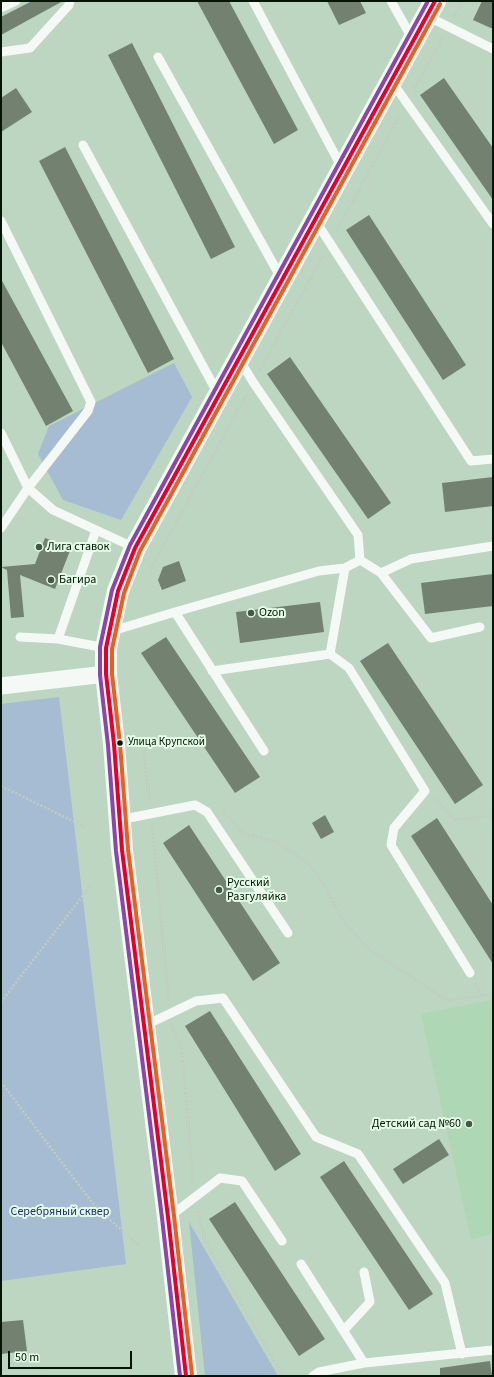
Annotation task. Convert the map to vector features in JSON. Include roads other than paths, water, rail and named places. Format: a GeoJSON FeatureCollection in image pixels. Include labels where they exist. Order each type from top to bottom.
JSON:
{"type":"FeatureCollection","features":[{"type":"Feature","properties":{"kind":"street"},"geometry":{"type":"LineString","coordinates":[[186,1376],[119,820],[114,744],[106,674],[108,640],[118,591],[135,548],[218,394],[431,8]]}},
{"type":"Feature","properties":{"kind":"street"},"geometry":{"type":"LineString","coordinates":[[1,686],[106,674]]}},
{"type":"Feature","properties":{"kind":"lane"},"geometry":{"type":"LineString","coordinates":[[1,8],[16,1]]}},
{"type":"Feature","properties":{"kind":"lane"},"geometry":{"type":"LineString","coordinates":[[1,52],[30,48],[69,5],[70,1]]}},
{"type":"Feature","properties":{"kind":"lane"},"geometry":{"type":"LineString","coordinates":[[253,1],[342,169]]}},
{"type":"Feature","properties":{"kind":"lane"},"geometry":{"type":"LineString","coordinates":[[391,1],[414,41]]}},
{"type":"Feature","properties":{"kind":"lane"},"geometry":{"type":"LineString","coordinates":[[431,8],[449,27],[493,49]]}},
{"type":"Feature","properties":{"kind":"lane"},"geometry":{"type":"LineString","coordinates":[[158,57],[282,279]]}},
{"type":"Feature","properties":{"kind":"lane"},"geometry":{"type":"LineString","coordinates":[[391,81],[493,224]]}},
{"type":"Feature","properties":{"kind":"lane"},"geometry":{"type":"LineString","coordinates":[[83,145],[218,394]]}},
{"type":"Feature","properties":{"kind":"lane"},"geometry":{"type":"LineString","coordinates":[[314,219],[471,462],[493,459]]}},
{"type":"Feature","properties":{"kind":"lane"},"geometry":{"type":"LineString","coordinates":[[1,221],[91,402],[88,411],[28,488],[1,528]]}},
{"type":"Feature","properties":{"kind":"lane"},"geometry":{"type":"LineString","coordinates":[[238,358],[358,535],[360,560]]}},
{"type":"Feature","properties":{"kind":"lane"},"geometry":{"type":"LineString","coordinates":[[1,433],[28,488],[53,510],[135,548]]}},
{"type":"Feature","properties":{"kind":"lane"},"geometry":{"type":"LineString","coordinates":[[58,639],[96,530]]}},
{"type":"Feature","properties":{"kind":"lane"},"geometry":{"type":"LineString","coordinates":[[381,573],[411,559],[493,546]]}},
{"type":"Feature","properties":{"kind":"lane"},"geometry":{"type":"LineString","coordinates":[[20,637],[108,640],[175,612],[319,571],[345,568],[360,560]]}},
{"type":"Feature","properties":{"kind":"lane"},"geometry":{"type":"LineString","coordinates":[[360,560],[381,573],[431,638],[480,627]]}},
{"type":"Feature","properties":{"kind":"lane"},"geometry":{"type":"LineString","coordinates":[[330,654],[345,568]]}},
{"type":"Feature","properties":{"kind":"lane"},"geometry":{"type":"LineString","coordinates":[[175,612],[264,751]]}},
{"type":"Feature","properties":{"kind":"lane"},"geometry":{"type":"LineString","coordinates":[[212,671],[330,654],[349,668],[425,791],[394,828],[391,845],[470,974]]}},
{"type":"Feature","properties":{"kind":"lane"},"geometry":{"type":"LineString","coordinates":[[119,820],[195,805],[207,812],[288,933]]}},
{"type":"Feature","properties":{"kind":"lane"},"geometry":{"type":"LineString","coordinates":[[144,1026],[196,1001],[223,998],[316,1137],[358,1154],[445,1283],[462,1354]]}},
{"type":"Feature","properties":{"kind":"lane"},"geometry":{"type":"LineString","coordinates":[[168,1218],[220,1178],[242,1181],[282,1241]]}},
{"type":"Feature","properties":{"kind":"lane"},"geometry":{"type":"LineString","coordinates":[[301,1264],[344,1330],[364,1364]]}},
{"type":"Feature","properties":{"kind":"lane"},"geometry":{"type":"LineString","coordinates":[[344,1330],[370,1302],[364,1272]]}},
{"type":"Feature","properties":{"kind":"lane"},"geometry":{"type":"LineString","coordinates":[[313,1376],[319,1372],[364,1364],[493,1350]]}},
{"type":"Feature","properties":{"kind":"place","name":"Лига ставок"},"geometry":{"type":"Point","coordinates":[39,547]}},
{"type":"Feature","properties":{"kind":"place","name":"Багира"},"geometry":{"type":"Point","coordinates":[51,580]}},
{"type":"Feature","properties":{"kind":"place","name":"Ozon"},"geometry":{"type":"Point","coordinates":[251,613]}},
{"type":"Feature","properties":{"kind":"place","name":"Улица Крупской"},"geometry":{"type":"Point","coordinates":[120,743]}},
{"type":"Feature","properties":{"kind":"place","name":"Русский Разгуляйка"},"geometry":{"type":"Point","coordinates":[219,890]}},
{"type":"Feature","properties":{"kind":"place","name":"Детский сад №60"},"geometry":{"type":"Point","coordinates":[469,1124]}},
{"type":"Feature","properties":{"kind":"park label","name":"Серебряный сквер"},"geometry":{"type":"Point","coordinates":[60,1212]}}]}
